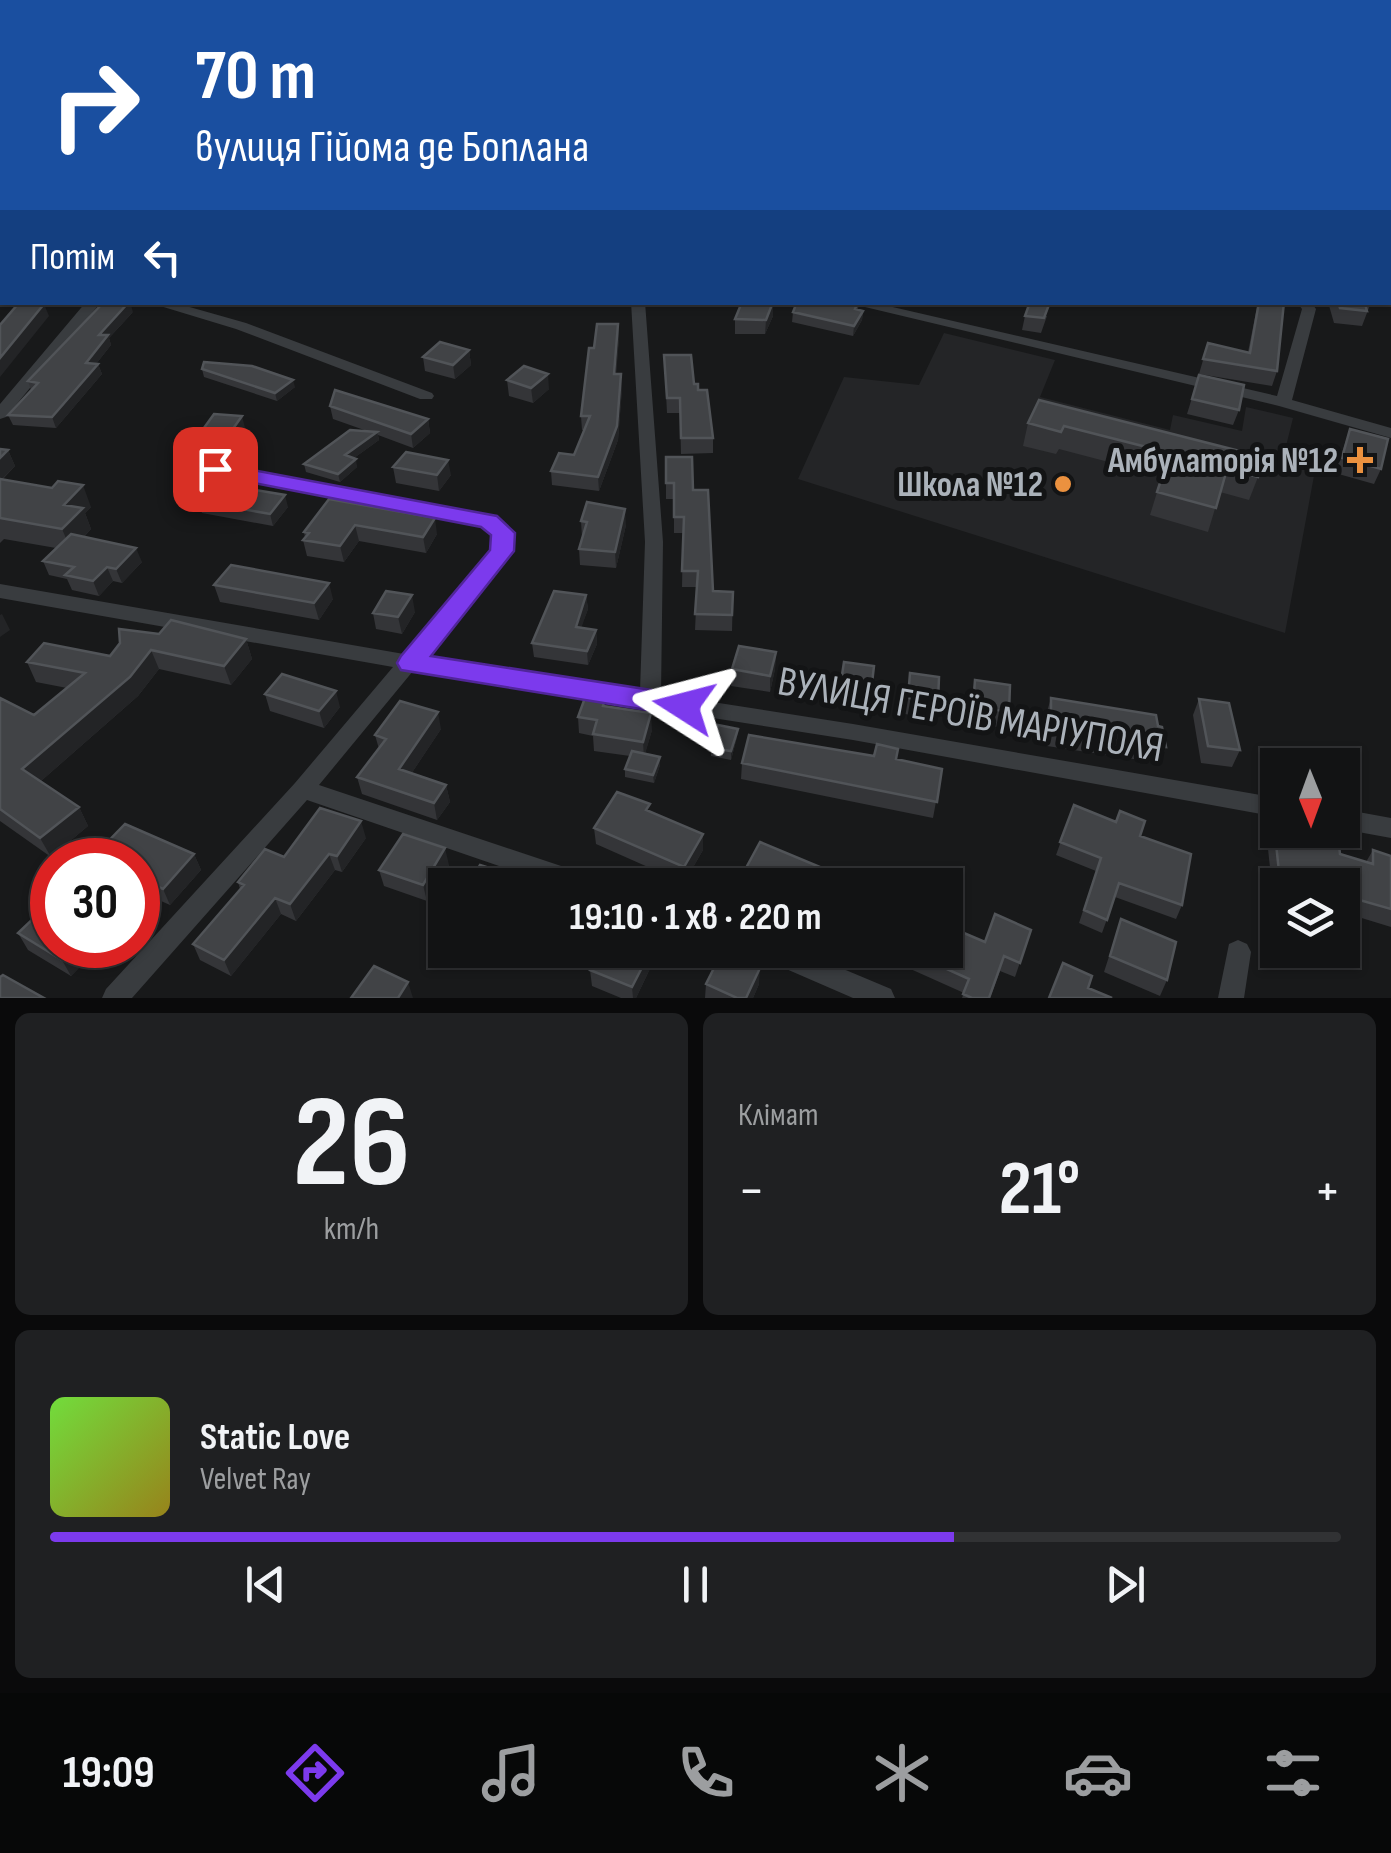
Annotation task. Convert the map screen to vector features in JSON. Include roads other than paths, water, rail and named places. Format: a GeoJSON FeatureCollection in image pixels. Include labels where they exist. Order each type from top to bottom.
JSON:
{"type":"FeatureCollection","features":[{"type":"Feature","properties":{"kind":"street"},"geometry":{"type":"LineString","coordinates":[[0,414],[91,305]]}},
{"type":"Feature","properties":{"kind":"street"},"geometry":{"type":"LineString","coordinates":[[165,305],[241,326],[426,396]]}},
{"type":"Feature","properties":{"kind":"street"},"geometry":{"type":"LineString","coordinates":[[638,305],[654,542],[650,700]]}},
{"type":"Feature","properties":{"kind":"street"},"geometry":{"type":"LineString","coordinates":[[877,305],[1283,402],[1391,433]]}},
{"type":"Feature","properties":{"kind":"street"},"geometry":{"type":"LineString","coordinates":[[1283,402],[1309,310],[1306,305]]}},
{"type":"Feature","properties":{"kind":"street"},"geometry":{"type":"LineString","coordinates":[[114,998],[303,789],[502,551],[503,533],[488,521],[215,469]]}},
{"type":"Feature","properties":{"kind":"street","name":"ВУЛИЦЯ ГЕРОЇВ МАРІУПОЛЯ"},"geometry":{"type":"LineString","coordinates":[[0,591],[410,663],[853,732],[1260,805]]}},
{"type":"Feature","properties":{"kind":"street"},"geometry":{"type":"LineString","coordinates":[[303,789],[536,868]]}},
{"type":"Feature","properties":{"kind":"street"},"geometry":{"type":"LineString","coordinates":[[1360,822],[1391,828]]}},
{"type":"Feature","properties":{"kind":"street"},"geometry":{"type":"LineString","coordinates":[[1231,998],[1238,952]]}},
{"type":"Feature","properties":{"kind":"street"},"geometry":{"type":"LineString","coordinates":[[812,968],[882,998]]}},
{"type":"Feature","properties":{"kind":"place","name":"Амбулаторія №12"},"geometry":{"type":"Point","coordinates":[1360,460]}},
{"type":"Feature","properties":{"kind":"place","name":"Школа №12"},"geometry":{"type":"Point","coordinates":[1063,484]}}]}
